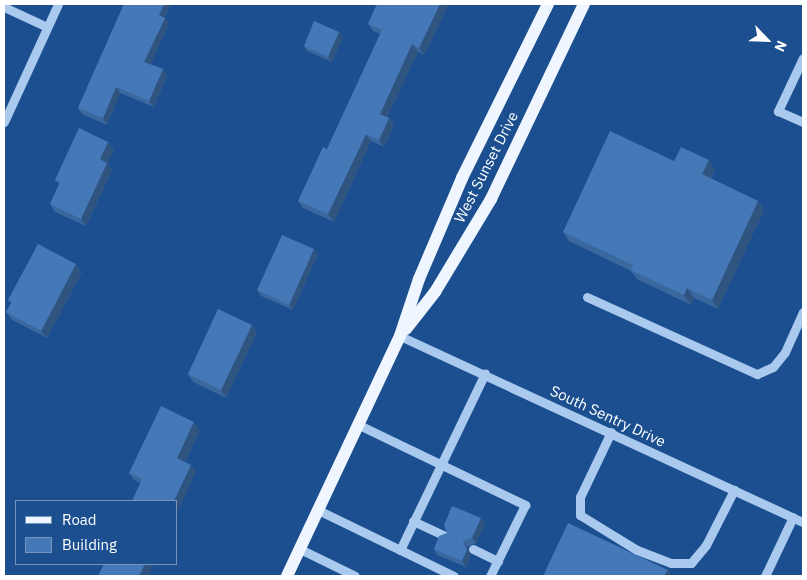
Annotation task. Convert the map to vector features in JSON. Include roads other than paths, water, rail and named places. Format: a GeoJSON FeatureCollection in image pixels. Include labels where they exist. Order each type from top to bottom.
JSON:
{"type":"FeatureCollection","features":[{"type":"Feature","properties":{"kind":"main road","name":"West Sunset Drive"},"geometry":{"type":"LineString","coordinates":[[288,576],[357,424],[400,336],[419,279],[462,178],[548,4]]}},
{"type":"Feature","properties":{"kind":"main road","name":"West Sunset Drive"},"geometry":{"type":"LineString","coordinates":[[400,336],[435,292],[491,199],[584,4]]}},
{"type":"Feature","properties":{"kind":"street"},"geometry":{"type":"LineString","coordinates":[[4,122],[58,4]]}},
{"type":"Feature","properties":{"kind":"street"},"geometry":{"type":"LineString","coordinates":[[4,7],[47,27]]}},
{"type":"Feature","properties":{"kind":"street"},"geometry":{"type":"LineString","coordinates":[[803,58],[778,111],[803,122]]}},
{"type":"Feature","properties":{"kind":"street"},"geometry":{"type":"LineString","coordinates":[[587,298],[757,374],[774,367],[785,352],[803,312]]}},
{"type":"Feature","properties":{"kind":"street","name":"South Sentry Drive"},"geometry":{"type":"LineString","coordinates":[[400,336],[484,373],[803,522]]}},
{"type":"Feature","properties":{"kind":"street"},"geometry":{"type":"LineString","coordinates":[[400,550],[484,373]]}},
{"type":"Feature","properties":{"kind":"street"},"geometry":{"type":"LineString","coordinates":[[357,424],[524,505],[490,576]]}},
{"type":"Feature","properties":{"kind":"street"},"geometry":{"type":"LineString","coordinates":[[611,432],[580,497],[580,515],[638,550],[671,563],[691,563],[706,545],[734,490]]}},
{"type":"Feature","properties":{"kind":"street"},"geometry":{"type":"LineString","coordinates":[[318,510],[454,576]]}},
{"type":"Feature","properties":{"kind":"street"},"geometry":{"type":"LineString","coordinates":[[765,576],[793,517]]}},
{"type":"Feature","properties":{"kind":"street"},"geometry":{"type":"LineString","coordinates":[[413,521],[445,536]]}},
{"type":"Feature","properties":{"kind":"street"},"geometry":{"type":"LineString","coordinates":[[300,549],[355,576]]}},
{"type":"Feature","properties":{"kind":"street"},"geometry":{"type":"LineString","coordinates":[[474,549],[498,561]]}}]}
